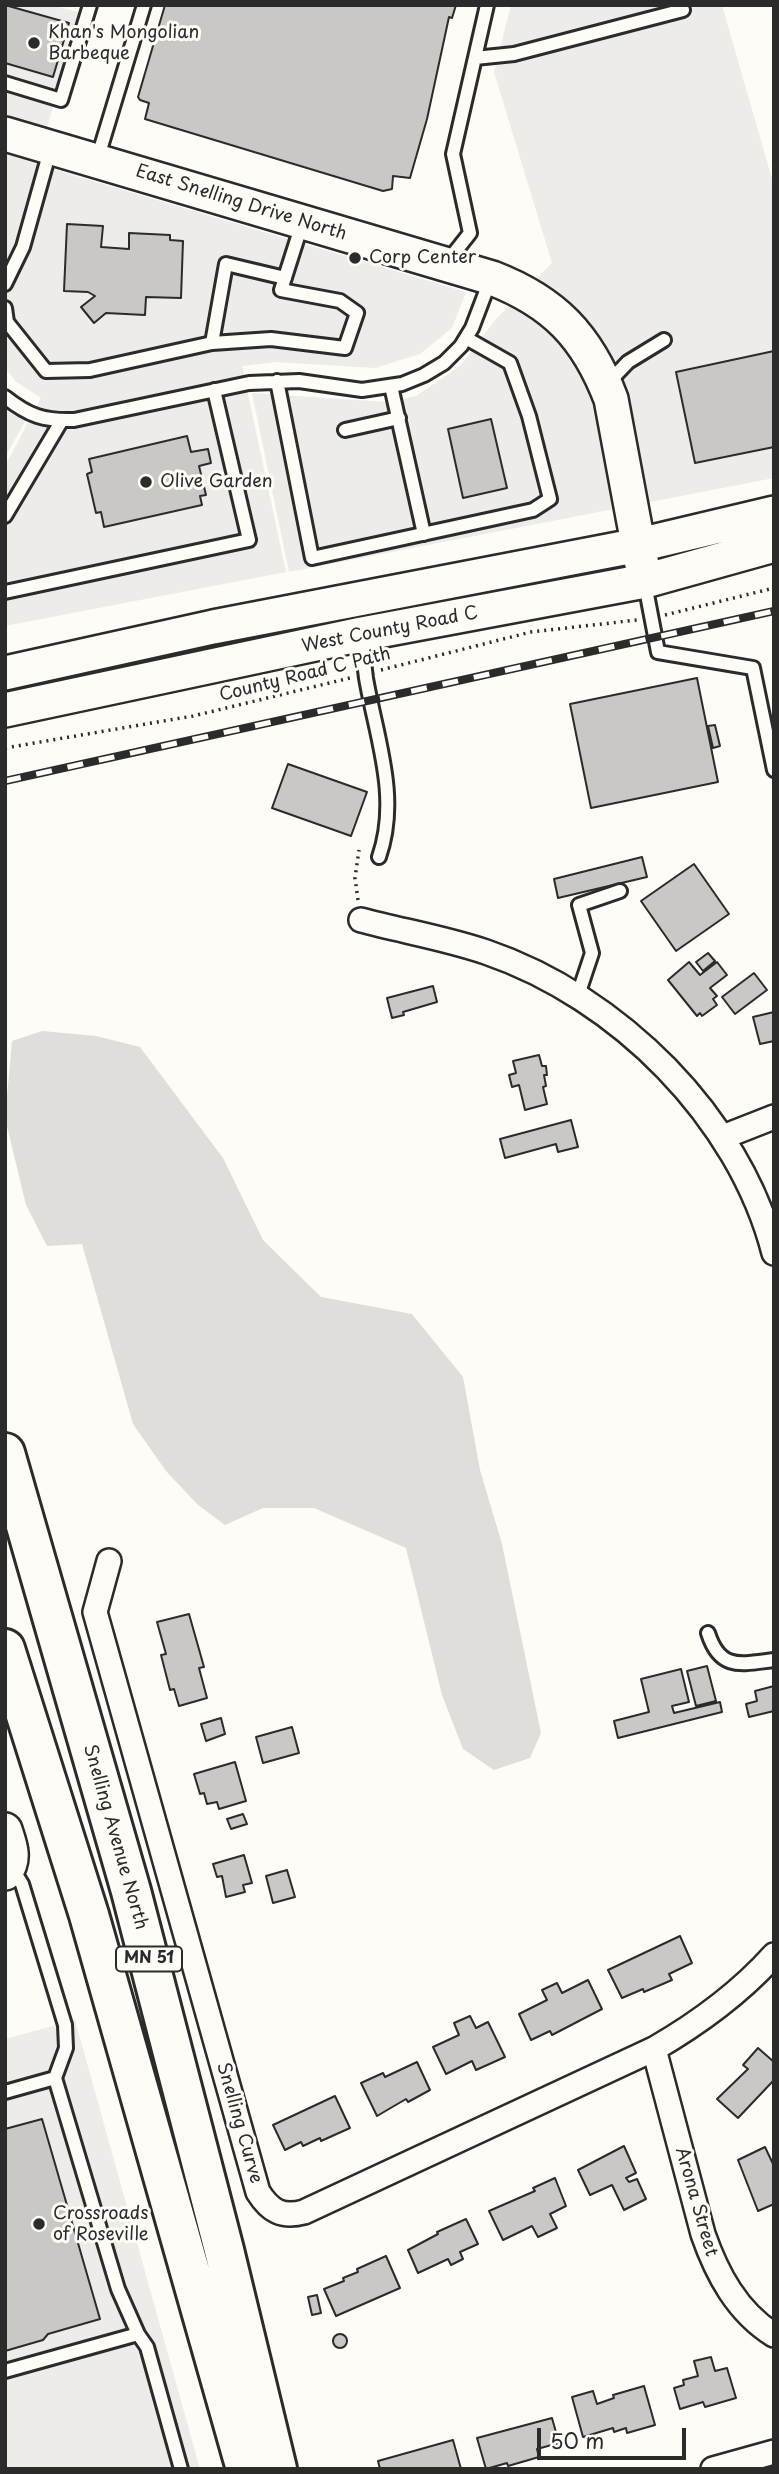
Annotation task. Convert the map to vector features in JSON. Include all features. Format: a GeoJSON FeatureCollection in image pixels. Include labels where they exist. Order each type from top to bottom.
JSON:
{"type":"FeatureCollection","features":[{"type":"Feature","properties":{"kind":"highway","name":"Snelling Avenue North"},"geometry":{"type":"LineString","coordinates":[[5,1453],[131,1891],[224,2250],[277,2469]]}},
{"type":"Feature","properties":{"kind":"highway","name":"MN 51"},"geometry":{"type":"LineString","coordinates":[[5,1649],[89,1914],[246,2469]]}},
{"type":"Feature","properties":{"kind":"highway"},"geometry":{"type":"LineString","coordinates":[[224,2250],[283,2420],[304,2469]]}},
{"type":"Feature","properties":{"kind":"highway"},"geometry":{"type":"LineString","coordinates":[[228,2403],[229,2469]]}},
{"type":"Feature","properties":{"kind":"main road","name":"East Snelling Drive North"},"geometry":{"type":"LineString","coordinates":[[5,134],[492,278],[519,288],[546,305],[568,324],[586,345],[606,385],[613,409],[645,581]]}},
{"type":"Feature","properties":{"kind":"main road","name":"West County Road C"},"geometry":{"type":"LineString","coordinates":[[5,673],[213,627],[639,545],[774,513]]}},
{"type":"Feature","properties":{"kind":"main road","name":"West County Road C"},"geometry":{"type":"LineString","coordinates":[[5,710],[362,634],[645,581],[774,545]]}},
{"type":"Feature","properties":{"kind":"main road"},"geometry":{"type":"LineString","coordinates":[[362,634],[374,611],[395,592]]}},
{"type":"Feature","properties":{"kind":"main road"},"geometry":{"type":"LineString","coordinates":[[5,1830],[12,1858],[8,1869]]}},
{"type":"Feature","properties":{"kind":"street"},"geometry":{"type":"LineString","coordinates":[[361,920],[486,952],[552,982],[609,1018],[649,1051],[683,1085],[723,1137],[755,1202],[774,1253]]}},
{"type":"Feature","properties":{"kind":"street"},"geometry":{"type":"LineString","coordinates":[[723,1137],[774,1117]]}},
{"type":"Feature","properties":{"kind":"street","name":"Snelling Curve"},"geometry":{"type":"LineString","coordinates":[[109,1561],[95,1612],[258,2192],[265,2204],[274,2211],[290,2216],[304,2212],[654,2049],[732,1997],[774,1955]]}},
{"type":"Feature","properties":{"kind":"street","name":"Arona Street"},"geometry":{"type":"LineString","coordinates":[[654,2049],[703,2234],[713,2262],[728,2288],[747,2312],[774,2335]]}},
{"type":"Feature","properties":{"kind":"street"},"geometry":{"type":"LineString","coordinates":[[713,2469],[774,2452]]}},
{"type":"Feature","properties":{"kind":"lane"},"geometry":{"type":"LineString","coordinates":[[5,83],[61,100],[90,5]]}},
{"type":"Feature","properties":{"kind":"lane"},"geometry":{"type":"LineString","coordinates":[[97,161],[144,5]]}},
{"type":"Feature","properties":{"kind":"lane"},"geometry":{"type":"LineString","coordinates":[[446,264],[470,233],[453,154],[487,5]]}},
{"type":"Feature","properties":{"kind":"lane"},"geometry":{"type":"LineString","coordinates":[[474,58],[514,54],[683,10]]}},
{"type":"Feature","properties":{"kind":"lane"},"geometry":{"type":"LineString","coordinates":[[5,284],[23,247],[51,147]]}},
{"type":"Feature","properties":{"kind":"lane"},"geometry":{"type":"LineString","coordinates":[[5,308],[7,323],[46,371],[90,370],[212,343],[271,339],[345,348],[357,313],[340,301],[281,290],[303,222]]}},
{"type":"Feature","properties":{"kind":"lane"},"geometry":{"type":"LineString","coordinates":[[212,343],[226,264],[285,278]]}},
{"type":"Feature","properties":{"kind":"lane"},"geometry":{"type":"LineString","coordinates":[[7,401],[34,416],[74,420],[249,383],[299,381],[362,390],[391,386],[425,375],[444,363],[472,328],[492,278]]}},
{"type":"Feature","properties":{"kind":"lane"},"geometry":{"type":"LineString","coordinates":[[276,381],[312,558],[533,510],[550,499],[529,416],[510,363],[466,338]]}},
{"type":"Feature","properties":{"kind":"lane"},"geometry":{"type":"LineString","coordinates":[[606,385],[628,362],[664,340]]}},
{"type":"Feature","properties":{"kind":"lane"},"geometry":{"type":"LineString","coordinates":[[391,386],[424,534]]}},
{"type":"Feature","properties":{"kind":"lane"},"geometry":{"type":"LineString","coordinates":[[5,592],[249,540],[214,390]]}},
{"type":"Feature","properties":{"kind":"lane"},"geometry":{"type":"LineString","coordinates":[[345,430],[398,418]]}},
{"type":"Feature","properties":{"kind":"lane"},"geometry":{"type":"LineString","coordinates":[[5,516],[62,420]]}},
{"type":"Feature","properties":{"kind":"lane"},"geometry":{"type":"LineString","coordinates":[[645,581],[658,652],[753,668],[774,770]]}},
{"type":"Feature","properties":{"kind":"lane"},"geometry":{"type":"LineString","coordinates":[[362,634],[365,674],[383,752],[389,801],[379,857]]}},
{"type":"Feature","properties":{"kind":"lane"},"geometry":{"type":"LineString","coordinates":[[577,998],[592,953],[579,905],[620,891]]}},
{"type":"Feature","properties":{"kind":"lane"},"geometry":{"type":"LineString","coordinates":[[708,1633],[716,1654],[733,1664],[774,1660]]}},
{"type":"Feature","properties":{"kind":"lane"},"geometry":{"type":"LineString","coordinates":[[8,1869],[22,1884],[65,2025],[66,2048],[55,2078],[118,2289],[138,2334],[147,2347],[181,2469]]}},
{"type":"Feature","properties":{"kind":"lane"},"geometry":{"type":"LineString","coordinates":[[5,2092],[55,2078]]}},
{"type":"Feature","properties":{"kind":"lane"},"geometry":{"type":"LineString","coordinates":[[5,2371],[138,2334]]}},
{"type":"Feature","properties":{"kind":"path","name":"County Road C Path"},"geometry":{"type":"LineString","coordinates":[[5,748],[193,716],[531,632],[651,618],[774,588]]}},
{"type":"Feature","properties":{"kind":"path"},"geometry":{"type":"LineString","coordinates":[[359,850],[355,878],[361,920]]}},
{"type":"Feature","properties":{"kind":"shaded area"},"geometry":{"type":"Polygon","coordinates":[[[5,5],[52,5],[81,13],[36,164],[466,292],[452,328],[420,354],[375,368],[276,362],[242,366],[286,572],[5,626],[5,466],[41,398],[15,381],[5,367],[5,5]]]}},
{"type":"Feature","properties":{"kind":"shaded area"},"geometry":{"type":"Polygon","coordinates":[[[511,5],[722,5],[774,186],[774,478],[289,572],[252,393],[387,402],[416,396],[460,366],[496,319],[552,263],[494,72],[511,5]]]}},
{"type":"Feature","properties":{"kind":"shaded area"},"geometry":{"type":"Polygon","coordinates":[[[5,404],[26,420],[5,457],[5,404]]]}},
{"type":"Feature","properties":{"kind":"shaded area"},"geometry":{"type":"Polygon","coordinates":[[[42,1031],[96,1036],[140,1047],[223,1158],[263,1240],[321,1297],[412,1314],[463,1377],[480,1470],[502,1544],[541,1733],[530,1758],[494,1770],[463,1749],[442,1695],[406,1548],[314,1508],[263,1508],[225,1525],[197,1504],[166,1471],[133,1424],[82,1244],[47,1246],[26,1205],[5,1118],[12,1041],[42,1031]]]}},
{"type":"Feature","properties":{"kind":"shaded area","name":"Crossroads of Roseville"},"geometry":{"type":"Polygon","coordinates":[[[75,2020],[200,2469],[5,2469],[5,2039],[75,2020]]]}},
{"type":"Feature","properties":{"kind":"building","name":"Khan's Mongolian Barbeque"},"geometry":{"type":"Polygon","coordinates":[[[5,5],[69,23],[53,77],[5,63],[5,5]]]}},
{"type":"Feature","properties":{"kind":"building"},"geometry":{"type":"Polygon","coordinates":[[[165,5],[456,5],[452,18],[449,17],[427,119],[410,178],[393,176],[392,189],[383,191],[145,119],[149,103],[138,97],[165,5]]]}},
{"type":"Feature","properties":{"kind":"building"},"geometry":{"type":"Polygon","coordinates":[[[67,224],[103,226],[101,247],[129,249],[129,233],[170,235],[170,240],[183,241],[181,298],[146,297],[145,315],[106,313],[94,323],[81,307],[95,296],[88,292],[64,291],[67,224]]]}},
{"type":"Feature","properties":{"kind":"building"},"geometry":{"type":"Polygon","coordinates":[[[774,351],[774,447],[695,463],[676,372],[774,351]]]}},
{"type":"Feature","properties":{"kind":"building"},"geometry":{"type":"Polygon","coordinates":[[[491,419],[507,488],[463,498],[448,429],[491,419]]]}},
{"type":"Feature","properties":{"kind":"building","name":"Olive Garden"},"geometry":{"type":"Polygon","coordinates":[[[187,436],[191,452],[208,449],[211,463],[199,466],[206,495],[200,496],[202,505],[104,527],[101,512],[96,513],[87,474],[92,472],[89,459],[187,436]]]}},
{"type":"Feature","properties":{"kind":"building"},"geometry":{"type":"Polygon","coordinates":[[[697,678],[718,782],[591,808],[570,704],[697,678]]]}},
{"type":"Feature","properties":{"kind":"building"},"geometry":{"type":"Polygon","coordinates":[[[715,725],[720,746],[713,748],[708,726],[715,725]]]}},
{"type":"Feature","properties":{"kind":"building"},"geometry":{"type":"Polygon","coordinates":[[[288,764],[367,792],[351,836],[272,808],[288,764]]]}},
{"type":"Feature","properties":{"kind":"building"},"geometry":{"type":"Polygon","coordinates":[[[642,857],[647,877],[558,898],[554,879],[642,857]]]}},
{"type":"Feature","properties":{"kind":"building"},"geometry":{"type":"Polygon","coordinates":[[[694,864],[729,914],[676,951],[641,901],[694,864]]]}},
{"type":"Feature","properties":{"kind":"building"},"geometry":{"type":"Polygon","coordinates":[[[708,953],[715,961],[703,971],[696,962],[708,953]]]}},
{"type":"Feature","properties":{"kind":"building"},"geometry":{"type":"Polygon","coordinates":[[[689,962],[700,975],[717,962],[727,975],[710,988],[717,996],[713,999],[717,1005],[702,1016],[700,1013],[697,1016],[668,980],[689,962]]]}},
{"type":"Feature","properties":{"kind":"building"},"geometry":{"type":"Polygon","coordinates":[[[754,973],[767,990],[735,1014],[722,997],[754,973]]]}},
{"type":"Feature","properties":{"kind":"building"},"geometry":{"type":"Polygon","coordinates":[[[433,986],[437,1002],[392,1018],[387,998],[433,986]]]}},
{"type":"Feature","properties":{"kind":"building"},"geometry":{"type":"Polygon","coordinates":[[[774,1012],[774,1041],[760,1044],[753,1017],[774,1012]]]}},
{"type":"Feature","properties":{"kind":"building"},"geometry":{"type":"Polygon","coordinates":[[[539,1055],[542,1066],[546,1066],[546,1086],[543,1087],[547,1104],[525,1110],[519,1085],[512,1087],[509,1075],[516,1073],[513,1061],[539,1055]]]}},
{"type":"Feature","properties":{"kind":"building"},"geometry":{"type":"Polygon","coordinates":[[[571,1120],[578,1147],[558,1152],[556,1144],[505,1158],[500,1139],[571,1120]]]}},
{"type":"Feature","properties":{"kind":"building"},"geometry":{"type":"Polygon","coordinates":[[[189,1614],[204,1667],[199,1668],[207,1698],[179,1706],[174,1689],[170,1690],[161,1655],[166,1654],[157,1622],[189,1614]]]}},
{"type":"Feature","properties":{"kind":"building"},"geometry":{"type":"Polygon","coordinates":[[[707,1666],[716,1701],[696,1706],[687,1671],[707,1666]]]}},
{"type":"Feature","properties":{"kind":"building"},"geometry":{"type":"Polygon","coordinates":[[[681,1669],[689,1702],[672,1706],[674,1713],[720,1702],[722,1712],[618,1738],[614,1721],[649,1712],[641,1679],[681,1669]]]}},
{"type":"Feature","properties":{"kind":"building"},"geometry":{"type":"Polygon","coordinates":[[[774,1686],[774,1711],[749,1717],[746,1704],[757,1701],[755,1691],[774,1686]]]}},
{"type":"Feature","properties":{"kind":"building"},"geometry":{"type":"Polygon","coordinates":[[[221,1718],[225,1734],[206,1741],[201,1724],[221,1718]]]}},
{"type":"Feature","properties":{"kind":"building"},"geometry":{"type":"Polygon","coordinates":[[[292,1727],[299,1753],[263,1763],[256,1737],[292,1727]]]}},
{"type":"Feature","properties":{"kind":"building"},"geometry":{"type":"Polygon","coordinates":[[[235,1762],[246,1801],[219,1809],[217,1802],[207,1804],[204,1793],[200,1794],[194,1774],[235,1762]]]}},
{"type":"Feature","properties":{"kind":"building"},"geometry":{"type":"Polygon","coordinates":[[[243,1814],[247,1824],[231,1829],[227,1819],[243,1814]]]}},
{"type":"Feature","properties":{"kind":"building"},"geometry":{"type":"Polygon","coordinates":[[[244,1855],[252,1883],[243,1885],[245,1892],[226,1897],[222,1876],[217,1877],[213,1864],[244,1855]]]}},
{"type":"Feature","properties":{"kind":"building"},"geometry":{"type":"Polygon","coordinates":[[[287,1870],[295,1897],[273,1903],[266,1876],[287,1870]]]}},
{"type":"Feature","properties":{"kind":"building"},"geometry":{"type":"Polygon","coordinates":[[[680,1936],[692,1963],[669,1974],[672,1980],[622,1998],[608,1970],[680,1936]]]}},
{"type":"Feature","properties":{"kind":"building"},"geometry":{"type":"Polygon","coordinates":[[[588,1980],[602,2009],[552,2035],[550,2031],[531,2040],[519,2014],[547,2000],[542,1990],[557,1983],[562,1993],[588,1980]]]}},
{"type":"Feature","properties":{"kind":"building"},"geometry":{"type":"Polygon","coordinates":[[[470,2016],[476,2028],[488,2022],[505,2057],[476,2070],[472,2061],[446,2074],[433,2047],[459,2035],[454,2023],[470,2016]]]}},
{"type":"Feature","properties":{"kind":"building"},"geometry":{"type":"Polygon","coordinates":[[[758,2048],[774,2062],[774,2080],[738,2118],[717,2099],[748,2069],[743,2065],[758,2048]]]}},
{"type":"Feature","properties":{"kind":"building"},"geometry":{"type":"Polygon","coordinates":[[[417,2062],[430,2090],[408,2102],[406,2099],[377,2116],[361,2083],[383,2073],[385,2077],[417,2062]]]}},
{"type":"Feature","properties":{"kind":"building"},"geometry":{"type":"Polygon","coordinates":[[[335,2096],[350,2128],[321,2141],[320,2138],[303,2146],[301,2142],[285,2150],[273,2125],[335,2096]]]}},
{"type":"Feature","properties":{"kind":"building","name":"Crossroads of Roseville"},"geometry":{"type":"Polygon","coordinates":[[[42,2119],[100,2319],[48,2334],[43,2340],[5,2351],[5,2129],[42,2119]]]}},
{"type":"Feature","properties":{"kind":"building"},"geometry":{"type":"Polygon","coordinates":[[[624,2146],[636,2173],[626,2178],[629,2182],[637,2179],[646,2199],[624,2210],[612,2185],[590,2195],[578,2170],[624,2146]]]}},
{"type":"Feature","properties":{"kind":"building"},"geometry":{"type":"Polygon","coordinates":[[[765,2147],[774,2166],[774,2204],[758,2211],[738,2160],[765,2147]]]}},
{"type":"Feature","properties":{"kind":"building"},"geometry":{"type":"Polygon","coordinates":[[[555,2178],[566,2206],[550,2214],[557,2228],[538,2237],[532,2226],[503,2240],[489,2211],[535,2191],[533,2188],[555,2178]]]}},
{"type":"Feature","properties":{"kind":"building"},"geometry":{"type":"Polygon","coordinates":[[[466,2219],[478,2244],[460,2252],[463,2259],[451,2265],[448,2259],[418,2273],[408,2250],[438,2234],[437,2232],[466,2219]]]}},
{"type":"Feature","properties":{"kind":"building"},"geometry":{"type":"Polygon","coordinates":[[[386,2256],[400,2288],[336,2316],[324,2289],[344,2281],[343,2278],[358,2272],[357,2269],[386,2256]]]}},
{"type":"Feature","properties":{"kind":"building"},"geometry":{"type":"Polygon","coordinates":[[[317,2295],[321,2313],[312,2315],[308,2297],[317,2295]]]}},
{"type":"Feature","properties":{"kind":"building"},"geometry":{"type":"Polygon","coordinates":[[[337,2334],[343,2334],[347,2341],[343,2348],[337,2348],[333,2344],[333,2338],[337,2334]]]}},
{"type":"Feature","properties":{"kind":"building"},"geometry":{"type":"Polygon","coordinates":[[[711,2357],[715,2371],[727,2368],[736,2398],[705,2407],[703,2402],[680,2409],[674,2388],[684,2385],[683,2380],[698,2376],[694,2361],[711,2357]]]}},
{"type":"Feature","properties":{"kind":"building"},"geometry":{"type":"Polygon","coordinates":[[[644,2386],[655,2425],[627,2433],[626,2428],[614,2432],[613,2428],[583,2437],[572,2397],[593,2391],[597,2404],[614,2398],[613,2395],[644,2386]]]}},
{"type":"Feature","properties":{"kind":"building"},"geometry":{"type":"Polygon","coordinates":[[[552,2418],[559,2443],[537,2449],[539,2457],[486,2469],[477,2438],[552,2418]]]}},
{"type":"Feature","properties":{"kind":"building"},"geometry":{"type":"Polygon","coordinates":[[[453,2440],[461,2469],[380,2469],[378,2461],[453,2440]]]}},
{"type":"Feature","properties":{"kind":"railway"},"geometry":{"type":"LineString","coordinates":[[5,781],[774,611]]}},
{"type":"Feature","properties":{"kind":"place","name":"Khan's Mongolian Barbeque"},"geometry":{"type":"Point","coordinates":[34,43]}},
{"type":"Feature","properties":{"kind":"place","name":"Corp Center"},"geometry":{"type":"Point","coordinates":[355,258]}},
{"type":"Feature","properties":{"kind":"place","name":"Olive Garden"},"geometry":{"type":"Point","coordinates":[146,482]}},
{"type":"Feature","properties":{"kind":"place","name":"Crossroads of Roseville"},"geometry":{"type":"Point","coordinates":[39,2224]}}]}
